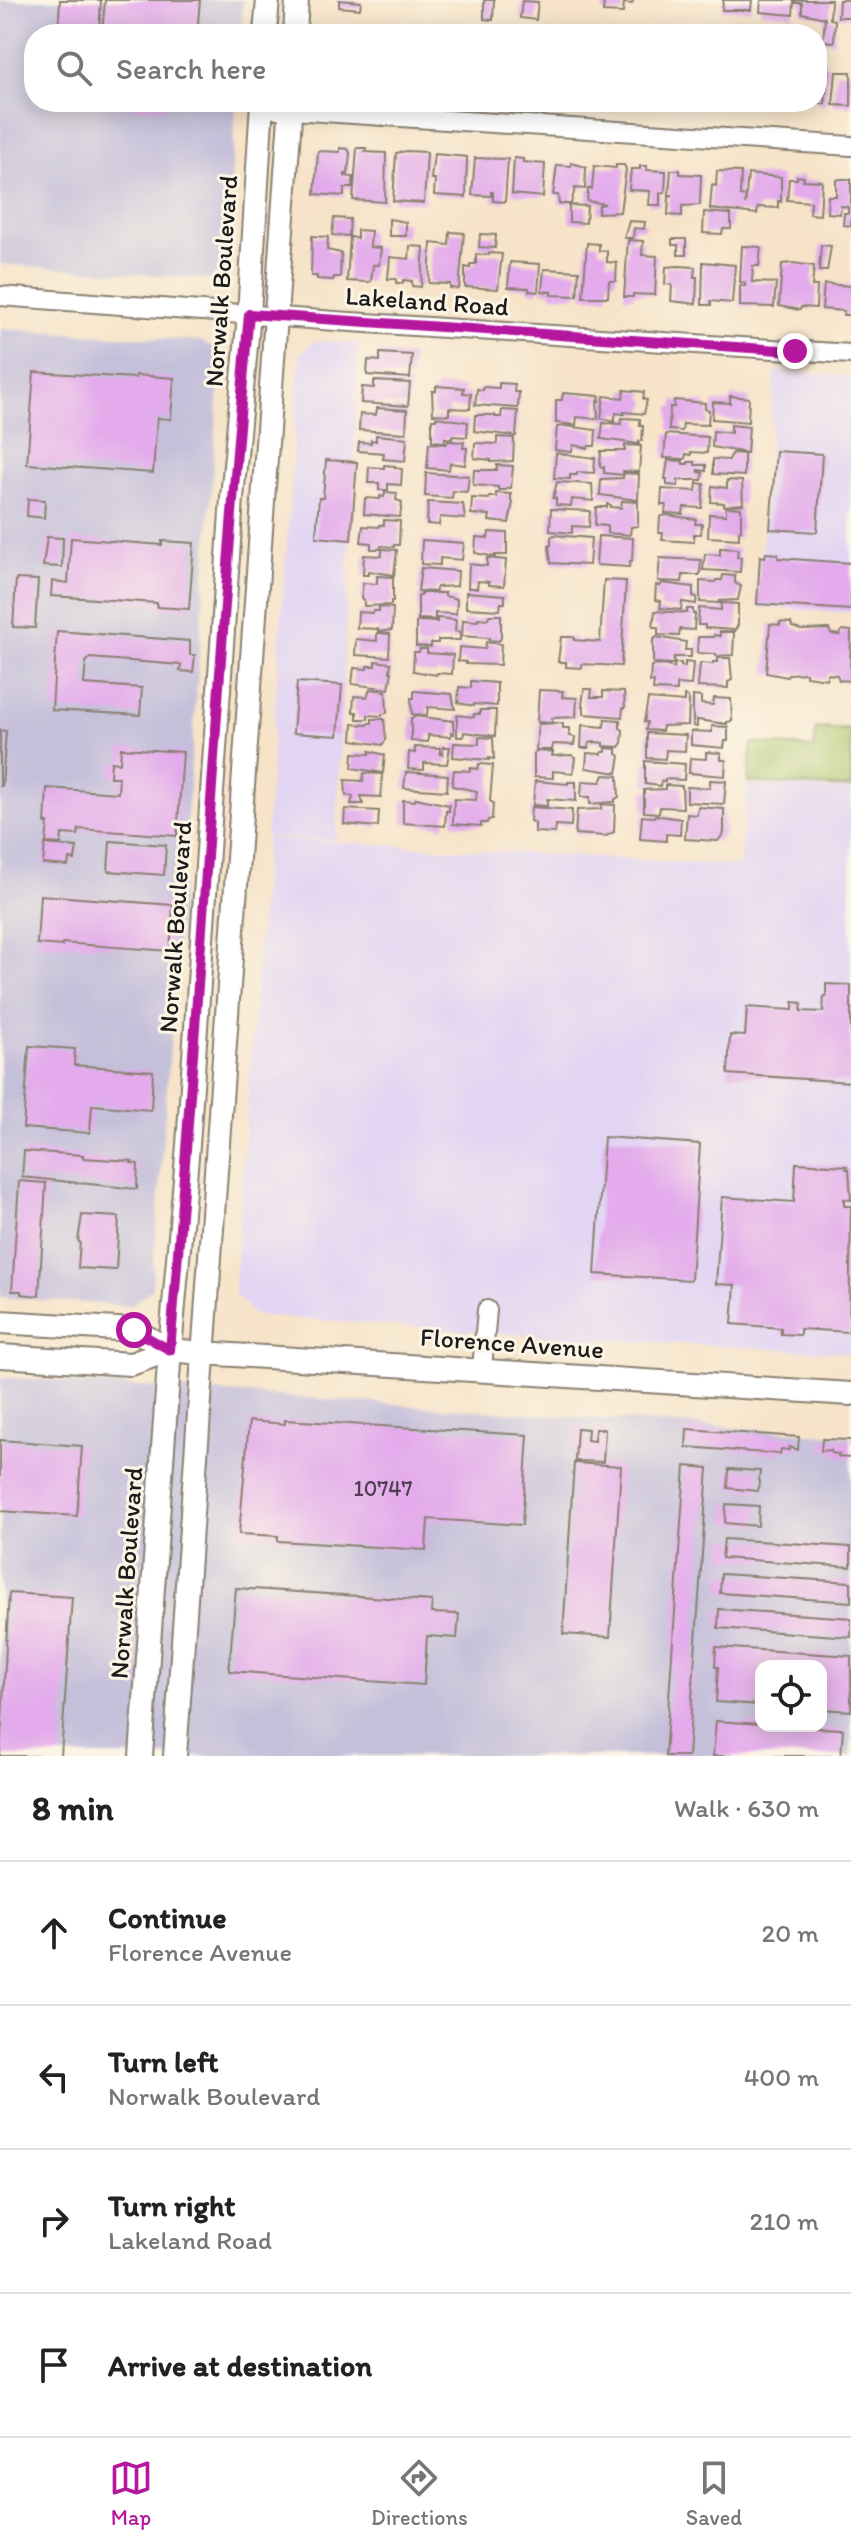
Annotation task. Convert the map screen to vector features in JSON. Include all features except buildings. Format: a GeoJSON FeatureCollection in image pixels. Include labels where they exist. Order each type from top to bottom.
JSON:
{"type":"FeatureCollection","features":[{"type":"Feature","properties":{"kind":"main road"},"geometry":{"type":"LineString","coordinates":[[266,24],[268,0]]}},
{"type":"Feature","properties":{"kind":"main road"},"geometry":{"type":"LineString","coordinates":[[296,24],[297,0]]}},
{"type":"Feature","properties":{"kind":"main road","name":"Norwalk Boulevard"},"geometry":{"type":"LineString","coordinates":[[141,1756],[188,1145],[232,498],[249,314],[261,112]]}},
{"type":"Feature","properties":{"kind":"main road"},"geometry":{"type":"LineString","coordinates":[[175,1756],[290,112]]}},
{"type":"Feature","properties":{"kind":"main road","name":"Florence Avenue"},"geometry":{"type":"LineString","coordinates":[[0,1322],[134,1330],[170,1350],[202,1353],[851,1394]]}},
{"type":"Feature","properties":{"kind":"main road","name":"Florence Avenue"},"geometry":{"type":"LineString","coordinates":[[0,1356],[131,1364],[170,1350]]}},
{"type":"Feature","properties":{"kind":"street"},"geometry":{"type":"LineString","coordinates":[[374,112],[851,146]]}},
{"type":"Feature","properties":{"kind":"street","name":"Lakeland Road"},"geometry":{"type":"LineString","coordinates":[[0,296],[851,354]]}},
{"type":"Feature","properties":{"kind":"street"},"geometry":{"type":"LineString","coordinates":[[482,1369],[487,1310]]}},
{"type":"Feature","properties":{"kind":"shaded area"},"geometry":{"type":"Polygon","coordinates":[[[0,0],[243,0],[242,24],[24,24],[24,112],[235,112],[226,266],[210,279],[0,264],[0,0]]]}},
{"type":"Feature","properties":{"kind":"shaded area"},"geometry":{"type":"Polygon","coordinates":[[[0,329],[200,341],[216,349],[220,374],[152,1288],[131,1306],[0,1297],[0,329]]]}},
{"type":"Feature","properties":{"kind":"shaded area"},"geometry":{"type":"Polygon","coordinates":[[[315,341],[359,344],[336,840],[266,837],[300,354],[315,341]]]}},
{"type":"Feature","properties":{"kind":"shaded area"},"geometry":{"type":"Polygon","coordinates":[[[775,371],[851,376],[851,613],[758,607],[775,371]]]}},
{"type":"Feature","properties":{"kind":"shaded area"},"geometry":{"type":"Polygon","coordinates":[[[747,784],[851,790],[851,1353],[522,1335],[253,1315],[234,1293],[266,838],[739,866],[747,784]]]}},
{"type":"Feature","properties":{"kind":"shaded area"},"geometry":{"type":"Polygon","coordinates":[[[0,1377],[851,1436],[851,1756],[0,1756],[0,1377]]]}},
{"type":"Feature","properties":{"kind":"green space"},"geometry":{"type":"Polygon","coordinates":[[[816,728],[851,730],[851,788],[748,782],[752,743],[814,748],[816,728]]]}},
{"type":"Feature","properties":{"kind":"route"},"geometry":{"type":"LineString","coordinates":[[134,1330],[170,1350],[188,1145],[232,498],[249,314],[795,351]]}}]}
